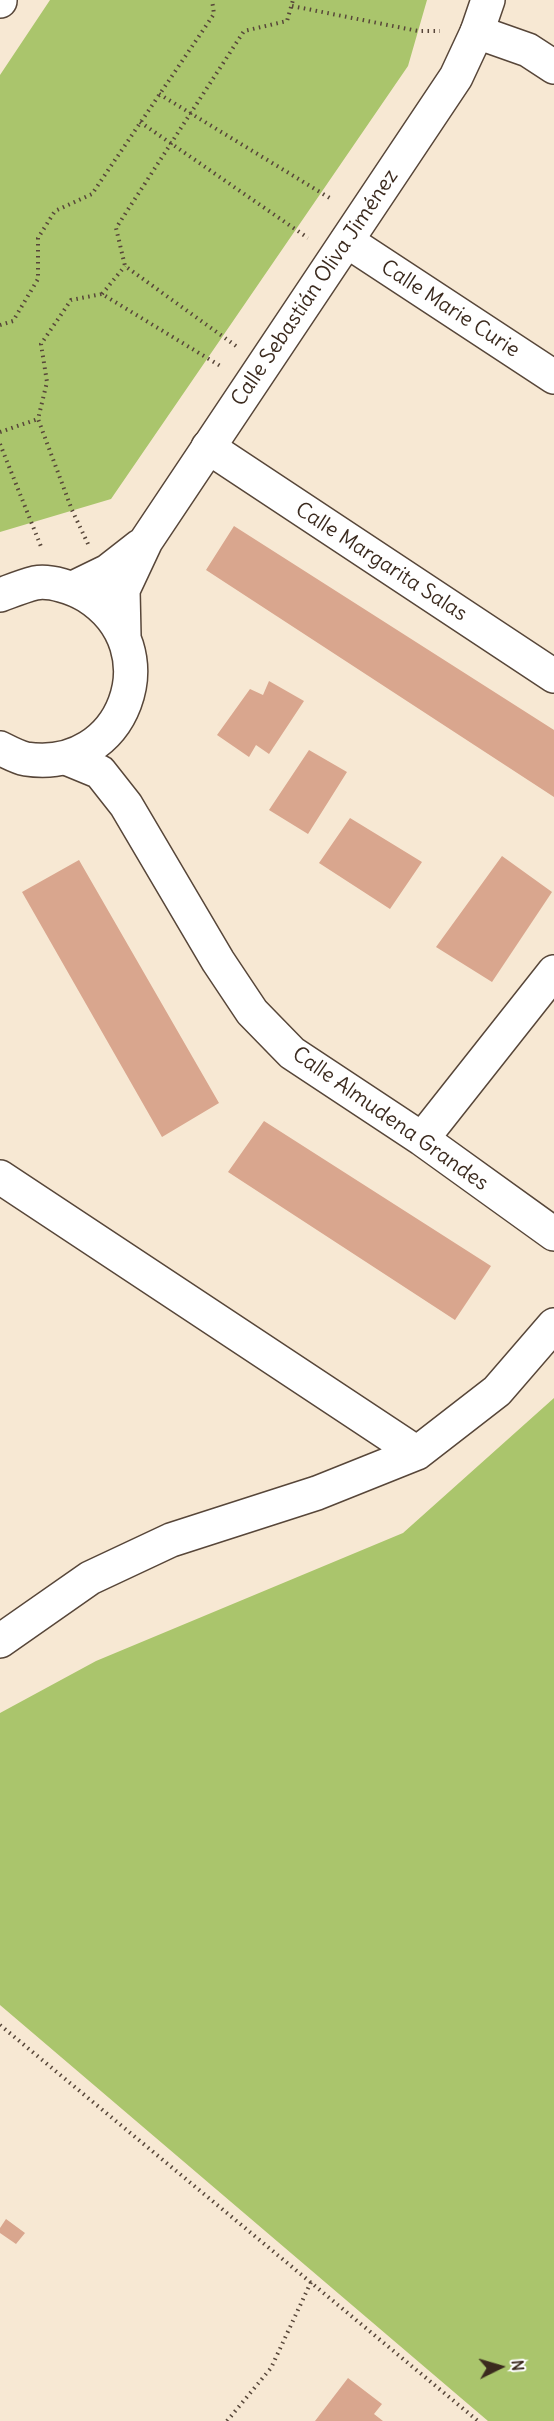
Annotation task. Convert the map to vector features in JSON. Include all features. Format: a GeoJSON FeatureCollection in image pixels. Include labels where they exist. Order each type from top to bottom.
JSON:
{"type":"FeatureCollection","features":[{"type":"Feature","properties":{"kind":"street","name":"Calle Sebastián Oliva Jiménez"},"geometry":{"type":"LineString","coordinates":[[477,0],[477,32]]}},
{"type":"Feature","properties":{"kind":"street","name":"Calle Sebastián Oliva Jiménez"},"geometry":{"type":"LineString","coordinates":[[124,636],[123,590],[146,541],[456,77],[489,0]]}},
{"type":"Feature","properties":{"kind":"street"},"geometry":{"type":"LineString","coordinates":[[477,32],[528,50],[554,68]]}},
{"type":"Feature","properties":{"kind":"street","name":"Calle Marie Curie"},"geometry":{"type":"LineString","coordinates":[[348,238],[554,377]]}},
{"type":"Feature","properties":{"kind":"street","name":"Calle Margarita Salas"},"geometry":{"type":"LineString","coordinates":[[208,447],[554,676]]}},
{"type":"Feature","properties":{"kind":"street","name":"Calle Sebastián Oliva Jiménez"},"geometry":{"type":"LineString","coordinates":[[76,582],[146,541]]}},
{"type":"Feature","properties":{"kind":"street"},"geometry":{"type":"LineString","coordinates":[[0,595],[37,582],[76,582],[105,608],[124,636],[132,670],[128,700],[114,726],[92,746],[66,758],[8,761]]}},
{"type":"Feature","properties":{"kind":"street","name":"Calle Almudena Grandes"},"geometry":{"type":"LineString","coordinates":[[114,726],[112,761],[126,805]]}},
{"type":"Feature","properties":{"kind":"street","name":"Calle Almudena Grandes"},"geometry":{"type":"LineString","coordinates":[[66,758],[100,772],[126,805],[218,961],[252,1012],[292,1053],[422,1139],[554,1234]]}},
{"type":"Feature","properties":{"kind":"street"},"geometry":{"type":"LineString","coordinates":[[422,1139],[554,972]]}},
{"type":"Feature","properties":{"kind":"street"},"geometry":{"type":"LineString","coordinates":[[0,1178],[417,1453]]}},
{"type":"Feature","properties":{"kind":"street"},"geometry":{"type":"LineString","coordinates":[[0,1641],[90,1578],[171,1540],[317,1494],[417,1453],[497,1391],[554,1325]]}},
{"type":"Feature","properties":{"kind":"path"},"geometry":{"type":"LineString","coordinates":[[0,325],[13,321],[38,279],[38,238],[55,211],[92,194],[214,14],[212,0]]}},
{"type":"Feature","properties":{"kind":"path"},"geometry":{"type":"LineString","coordinates":[[256,376],[125,266],[116,228],[244,31],[287,21],[293,0]]}},
{"type":"Feature","properties":{"kind":"path"},"geometry":{"type":"LineString","coordinates":[[292,6],[418,31],[477,32]]}},
{"type":"Feature","properties":{"kind":"path"},"geometry":{"type":"LineString","coordinates":[[159,94],[320,194],[348,238]]}},
{"type":"Feature","properties":{"kind":"path"},"geometry":{"type":"LineString","coordinates":[[140,122],[171,144],[348,238]]}},
{"type":"Feature","properties":{"kind":"path"},"geometry":{"type":"LineString","coordinates":[[76,582],[72,510],[38,419],[47,382],[41,344],[71,300],[102,294],[125,266]]}},
{"type":"Feature","properties":{"kind":"path"},"geometry":{"type":"LineString","coordinates":[[102,294],[208,357],[256,376]]}},
{"type":"Feature","properties":{"kind":"path"},"geometry":{"type":"LineString","coordinates":[[0,432],[38,419]]}},
{"type":"Feature","properties":{"kind":"path"},"geometry":{"type":"LineString","coordinates":[[0,444],[32,522],[76,582]]}},
{"type":"Feature","properties":{"kind":"path"},"geometry":{"type":"LineString","coordinates":[[0,2025],[478,2421]]}},
{"type":"Feature","properties":{"kind":"path"},"geometry":{"type":"LineString","coordinates":[[227,2421],[271,2368],[311,2282]]}},
{"type":"Feature","properties":{"kind":"green space"},"geometry":{"type":"Polygon","coordinates":[[[50,0],[427,0],[408,66],[111,499],[0,532],[0,75],[50,0]]]}},
{"type":"Feature","properties":{"kind":"green space"},"geometry":{"type":"Polygon","coordinates":[[[554,1398],[554,2421],[488,2421],[0,2005],[0,1713],[96,1661],[403,1533],[554,1398]]]}},
{"type":"Feature","properties":{"kind":"building"},"geometry":{"type":"Polygon","coordinates":[[[234,526],[554,730],[554,797],[206,570],[234,526]]]}},
{"type":"Feature","properties":{"kind":"building"},"geometry":{"type":"Polygon","coordinates":[[[269,681],[304,701],[269,754],[256,745],[249,757],[217,735],[250,689],[263,695],[269,681]]]}},
{"type":"Feature","properties":{"kind":"building"},"geometry":{"type":"Polygon","coordinates":[[[309,750],[347,772],[308,834],[269,810],[309,750]]]}},
{"type":"Feature","properties":{"kind":"building"},"geometry":{"type":"Polygon","coordinates":[[[350,818],[422,862],[390,909],[319,863],[350,818]]]}},
{"type":"Feature","properties":{"kind":"building"},"geometry":{"type":"Polygon","coordinates":[[[502,856],[552,892],[492,982],[436,947],[502,856]]]}},
{"type":"Feature","properties":{"kind":"building"},"geometry":{"type":"Polygon","coordinates":[[[79,860],[219,1103],[162,1137],[22,892],[79,860]]]}},
{"type":"Feature","properties":{"kind":"building"},"geometry":{"type":"Polygon","coordinates":[[[264,1121],[491,1266],[455,1320],[228,1172],[264,1121]]]}},
{"type":"Feature","properties":{"kind":"building"},"geometry":{"type":"Polygon","coordinates":[[[6,2219],[25,2233],[16,2244],[0,2233],[0,2228],[6,2219]]]}},
{"type":"Feature","properties":{"kind":"building"},"geometry":{"type":"Polygon","coordinates":[[[348,2378],[382,2404],[374,2414],[383,2421],[315,2421],[348,2378]]]}}]}
